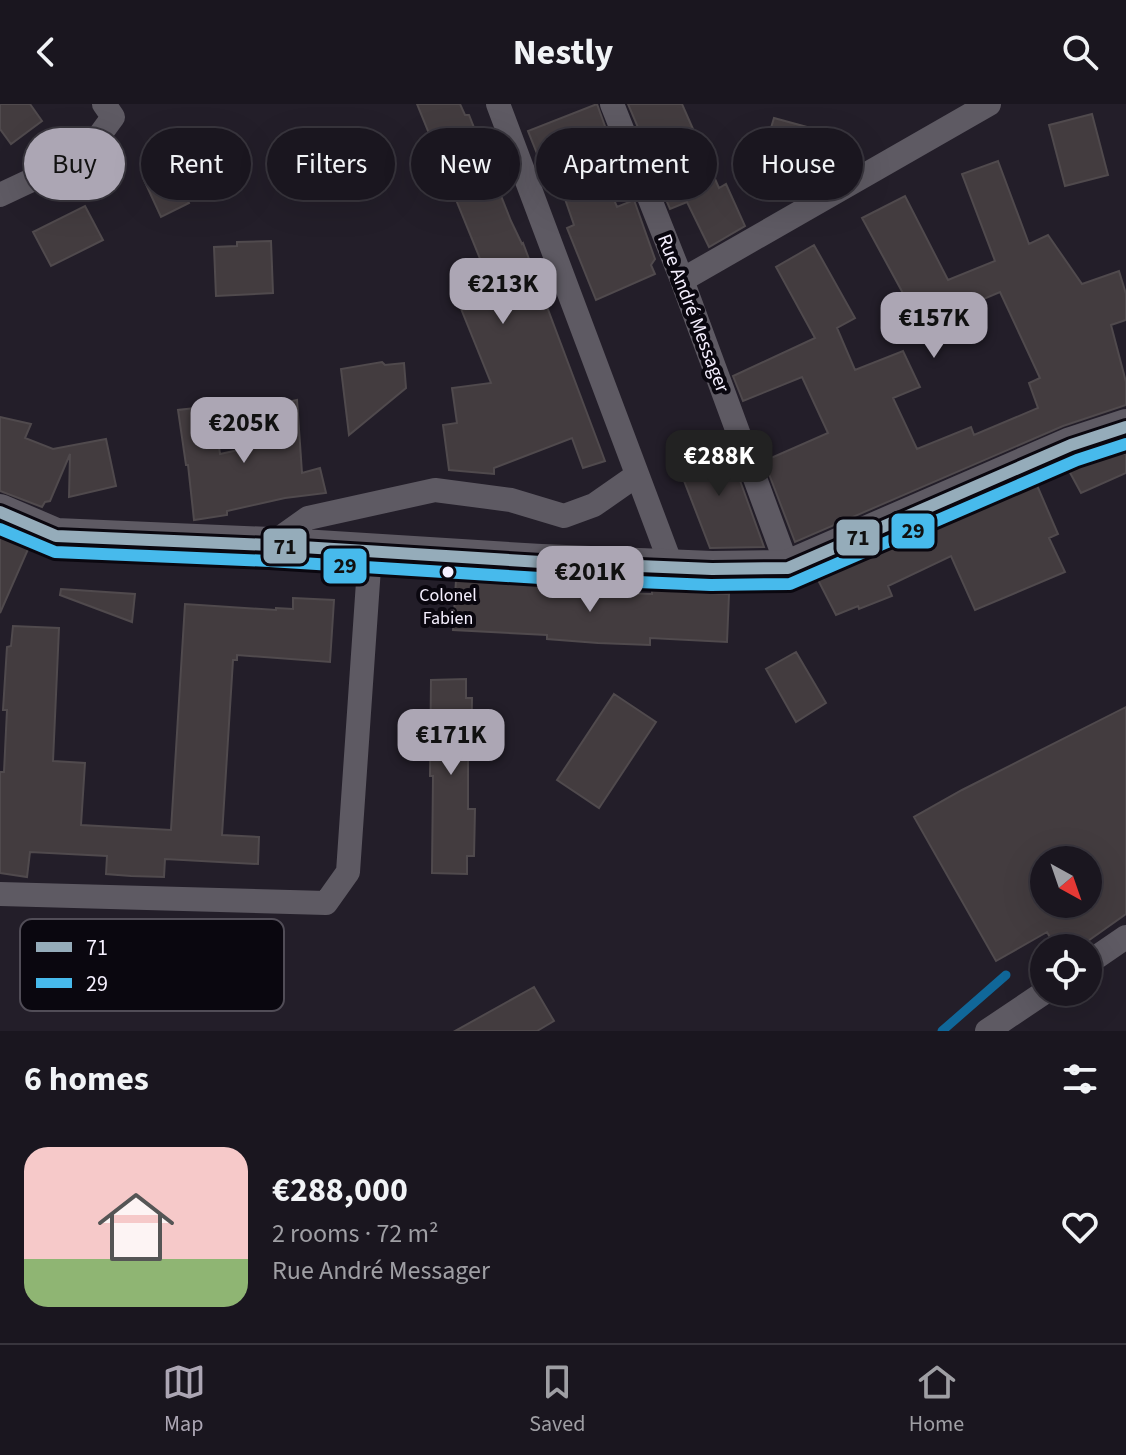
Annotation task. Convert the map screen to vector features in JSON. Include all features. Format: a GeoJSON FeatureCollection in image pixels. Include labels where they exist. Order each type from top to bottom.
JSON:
{"type":"FeatureCollection","features":[{"type":"Feature","properties":{"kind":"main road"},"geometry":{"type":"LineString","coordinates":[[0,512],[56,536],[672,567],[788,568],[1071,445],[1126,427]]}},
{"type":"Feature","properties":{"kind":"street"},"geometry":{"type":"LineString","coordinates":[[0,195],[85,155],[113,117],[104,104]]}},
{"type":"Feature","properties":{"kind":"street"},"geometry":{"type":"LineString","coordinates":[[498,104],[672,567]]}},
{"type":"Feature","properties":{"kind":"street","name":"Rue André Messager"},"geometry":{"type":"LineString","coordinates":[[612,104],[682,280],[788,568]]}},
{"type":"Feature","properties":{"kind":"street"},"geometry":{"type":"LineString","coordinates":[[682,280],[989,104]]}},
{"type":"Feature","properties":{"kind":"street"},"geometry":{"type":"LineString","coordinates":[[270,545],[308,518],[435,490],[511,500],[564,516],[594,505],[637,475]]}},
{"type":"Feature","properties":{"kind":"street"},"geometry":{"type":"LineString","coordinates":[[0,894],[326,903],[348,872],[370,553]]}},
{"type":"Feature","properties":{"kind":"street"},"geometry":{"type":"LineString","coordinates":[[1102,953],[1126,937]]}},
{"type":"Feature","properties":{"kind":"street"},"geometry":{"type":"LineString","coordinates":[[987,1031],[1030,1002]]}},
{"type":"Feature","properties":{"kind":"building"},"geometry":{"type":"Polygon","coordinates":[[[0,104],[30,104],[42,121],[33,128],[24,128],[24,134],[11,144],[0,129],[0,104]]]}},
{"type":"Feature","properties":{"kind":"building"},"geometry":{"type":"Polygon","coordinates":[[[417,104],[460,104],[474,128],[427,128],[417,104]]]}},
{"type":"Feature","properties":{"kind":"building"},"geometry":{"type":"Polygon","coordinates":[[[597,104],[606,128],[536,128],[536,151],[528,131],[597,104]]]}},
{"type":"Feature","properties":{"kind":"building"},"geometry":{"type":"Polygon","coordinates":[[[628,104],[682,104],[693,128],[638,128],[628,104]]]}},
{"type":"Feature","properties":{"kind":"building"},"geometry":{"type":"Polygon","coordinates":[[[1092,114],[1108,175],[1065,186],[1049,125],[1092,114]]]}},
{"type":"Feature","properties":{"kind":"building"},"geometry":{"type":"Polygon","coordinates":[[[774,118],[811,128],[771,128],[774,118]]]}},
{"type":"Feature","properties":{"kind":"building"},"geometry":{"type":"Polygon","coordinates":[[[998,161],[1029,244],[1048,235],[1082,284],[1119,271],[1126,294],[1126,320],[1111,325],[1126,382],[1126,405],[1063,426],[795,542],[764,461],[828,433],[802,377],[743,401],[733,376],[815,338],[776,267],[814,245],[855,318],[837,328],[855,370],[903,351],[920,387],[893,398],[917,449],[971,427],[974,435],[1038,408],[1029,383],[1040,378],[1000,292],[896,336],[882,306],[905,297],[862,218],[905,196],[948,280],[995,261],[962,174],[998,161]]]}},
{"type":"Feature","properties":{"kind":"building"},"geometry":{"type":"Polygon","coordinates":[[[717,183],[719,188],[726,184],[745,226],[709,247],[687,202],[670,209],[666,200],[717,200],[717,183]]]}},
{"type":"Feature","properties":{"kind":"building"},"geometry":{"type":"Polygon","coordinates":[[[153,200],[188,200],[189,203],[161,217],[153,200]]]}},
{"type":"Feature","properties":{"kind":"building"},"geometry":{"type":"Polygon","coordinates":[[[456,200],[503,200],[523,243],[605,461],[583,468],[572,438],[494,468],[494,474],[449,470],[443,425],[457,423],[452,388],[491,383],[451,284],[483,266],[456,200]]]}},
{"type":"Feature","properties":{"kind":"building"},"geometry":{"type":"Polygon","coordinates":[[[565,200],[614,200],[617,207],[634,200],[655,259],[651,265],[655,274],[596,300],[567,228],[574,225],[565,200]]]}},
{"type":"Feature","properties":{"kind":"building"},"geometry":{"type":"Polygon","coordinates":[[[85,206],[103,240],[51,266],[33,232],[85,206]]]}},
{"type":"Feature","properties":{"kind":"building"},"geometry":{"type":"Polygon","coordinates":[[[271,241],[273,293],[216,296],[214,247],[237,246],[237,242],[271,241]]]}},
{"type":"Feature","properties":{"kind":"building"},"geometry":{"type":"Polygon","coordinates":[[[382,362],[385,365],[404,363],[406,388],[349,435],[341,369],[382,362]]]}},
{"type":"Feature","properties":{"kind":"building"},"geometry":{"type":"Polygon","coordinates":[[[297,400],[302,473],[320,468],[326,493],[285,498],[227,511],[227,515],[194,520],[178,410],[213,406],[220,454],[275,442],[273,405],[297,400]]]}},
{"type":"Feature","properties":{"kind":"building"},"geometry":{"type":"Polygon","coordinates":[[[0,417],[31,424],[25,438],[53,449],[106,439],[116,486],[69,497],[70,454],[50,501],[42,507],[0,491],[0,417]]]}},
{"type":"Feature","properties":{"kind":"building"},"geometry":{"type":"Polygon","coordinates":[[[725,439],[764,547],[710,548],[676,460],[725,439]]]}},
{"type":"Feature","properties":{"kind":"building"},"geometry":{"type":"Polygon","coordinates":[[[1120,451],[1126,455],[1126,473],[1081,493],[1068,469],[1120,451]]]}},
{"type":"Feature","properties":{"kind":"building"},"geometry":{"type":"Polygon","coordinates":[[[1036,483],[1058,534],[1049,538],[1065,572],[975,610],[951,556],[888,586],[892,596],[836,615],[817,578],[1036,483]]]}},
{"type":"Feature","properties":{"kind":"building"},"geometry":{"type":"Polygon","coordinates":[[[0,535],[29,547],[0,613],[0,535]]]}},
{"type":"Feature","properties":{"kind":"building"},"geometry":{"type":"Polygon","coordinates":[[[456,580],[548,584],[548,590],[575,592],[652,594],[652,590],[729,594],[727,642],[650,638],[650,645],[598,643],[547,639],[547,635],[453,630],[456,580]]]}},
{"type":"Feature","properties":{"kind":"building"},"geometry":{"type":"Polygon","coordinates":[[[61,589],[135,594],[132,622],[60,595],[61,589]]]}},
{"type":"Feature","properties":{"kind":"building"},"geometry":{"type":"Polygon","coordinates":[[[293,598],[334,600],[330,662],[237,655],[237,660],[233,660],[222,835],[259,837],[258,864],[165,859],[164,877],[131,876],[106,874],[107,856],[30,852],[27,877],[0,873],[0,772],[4,772],[7,710],[3,710],[7,647],[11,646],[13,626],[59,628],[53,761],[85,763],[81,825],[171,830],[185,604],[276,610],[293,609],[293,598]]]}},
{"type":"Feature","properties":{"kind":"building"},"geometry":{"type":"Polygon","coordinates":[[[796,652],[826,703],[796,722],[766,669],[796,652]]]}},
{"type":"Feature","properties":{"kind":"building"},"geometry":{"type":"Polygon","coordinates":[[[466,679],[466,698],[472,698],[468,809],[475,809],[474,856],[467,856],[467,874],[432,873],[431,680],[466,679]]]}},
{"type":"Feature","properties":{"kind":"building"},"geometry":{"type":"Polygon","coordinates":[[[614,694],[656,722],[599,808],[557,780],[614,694]]]}},
{"type":"Feature","properties":{"kind":"building"},"geometry":{"type":"Polygon","coordinates":[[[1126,707],[1126,914],[1098,934],[1030,934],[1030,942],[996,961],[914,817],[1126,707]]]}},
{"type":"Feature","properties":{"kind":"building"},"geometry":{"type":"Polygon","coordinates":[[[534,987],[554,1021],[537,1031],[455,1031],[534,987]]]}},
{"type":"Feature","properties":{"kind":"waterway"},"geometry":{"type":"LineString","coordinates":[[942,1031],[1006,975]]}},
{"type":"Feature","properties":{"kind":"transit line","name":"71"},"geometry":{"type":"LineString","coordinates":[[0,512],[56,536],[270,545],[541,562],[712,569],[788,568],[1071,445],[1126,427]]}},
{"type":"Feature","properties":{"kind":"transit line","name":"29"},"geometry":{"type":"LineString","coordinates":[[0,529],[55,552],[269,561],[540,578],[711,585],[790,584],[1077,460],[1126,444]]}},
{"type":"Feature","properties":{"kind":"place","name":"Colonel Fabien"},"geometry":{"type":"Point","coordinates":[448,572]}}]}
